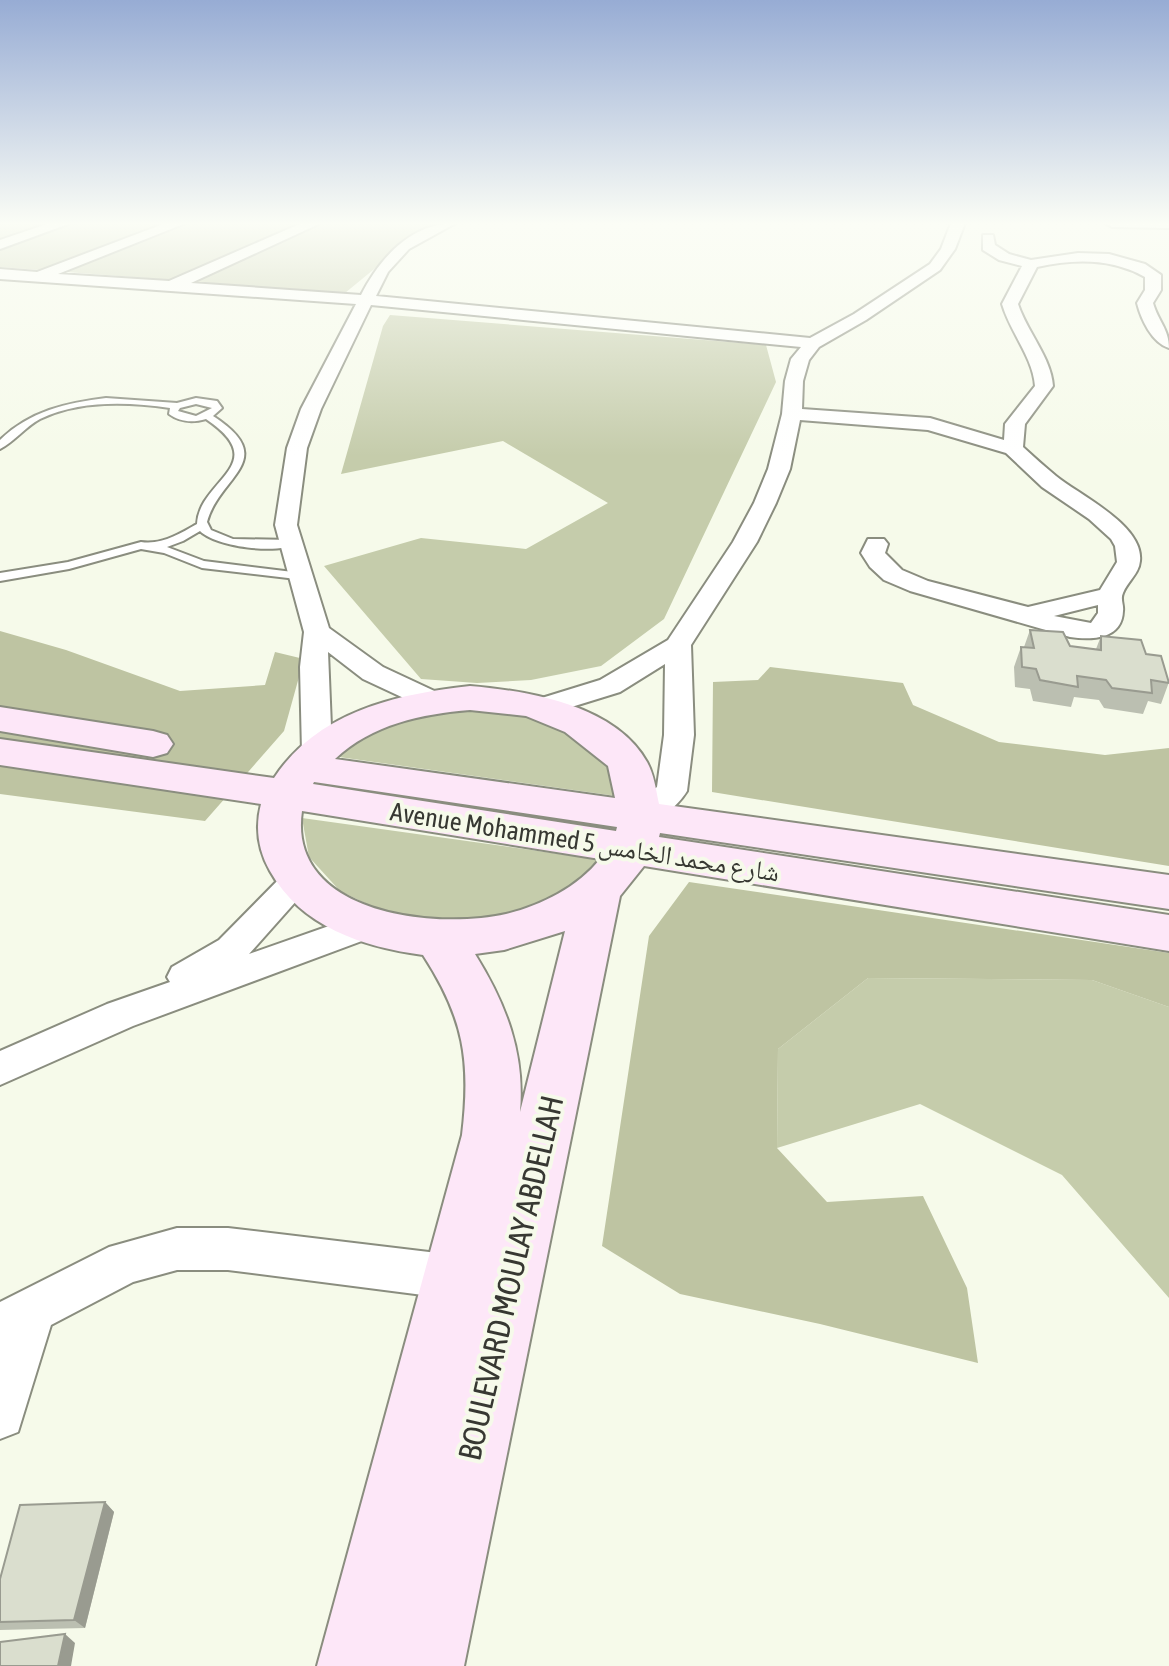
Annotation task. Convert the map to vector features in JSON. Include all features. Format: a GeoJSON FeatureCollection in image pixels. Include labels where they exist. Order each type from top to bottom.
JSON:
{"type":"FeatureCollection","features":[{"type":"Feature","properties":{"kind":"main road"},"geometry":{"type":"LineString","coordinates":[[495,699],[542,707],[591,728],[626,761],[637,831],[598,890],[554,917],[498,934],[438,939],[366,926],[326,907],[297,881],[282,853],[278,823],[301,771],[363,723],[390,711],[433,701],[495,699]]}},
{"type":"Feature","properties":{"kind":"main road","name":"Avenue Mohammed 5 شارع محمد الخامس"},"geometry":{"type":"LineString","coordinates":[[0,719],[637,831],[1169,933]]}},
{"type":"Feature","properties":{"kind":"main road","name":"Avenue Mohammed 5 شارع محمد الخامس"},"geometry":{"type":"LineString","coordinates":[[0,752],[301,771]]}},
{"type":"Feature","properties":{"kind":"main road","name":"Avenue Mohammed 5 شارع محمد الخامس"},"geometry":{"type":"LineString","coordinates":[[637,831],[1169,892]]}},
{"type":"Feature","properties":{"kind":"main road","name":"BOULEVARD MOULAY ABDELLAH"},"geometry":{"type":"LineString","coordinates":[[425,1666],[473,1432],[552,1106],[598,890]]}},
{"type":"Feature","properties":{"kind":"main road","name":"BOULEVARD MOULAY ABDELLAH"},"geometry":{"type":"LineString","coordinates":[[356,1666],[490,1135],[495,1100],[495,1059],[485,1017],[465,976],[438,939]]}},
{"type":"Feature","properties":{"kind":"street"},"geometry":{"type":"LineString","coordinates":[[301,771],[317,632],[286,525],[297,448],[311,409],[368,301]]}},
{"type":"Feature","properties":{"kind":"street"},"geometry":{"type":"LineString","coordinates":[[376,301],[813,343]]}},
{"type":"Feature","properties":{"kind":"street"},"geometry":{"type":"LineString","coordinates":[[542,707],[610,686],[678,645],[745,542],[765,503],[779,469],[792,414],[800,359],[813,343],[884,301]]}},
{"type":"Feature","properties":{"kind":"street"},"geometry":{"type":"LineString","coordinates":[[1012,301],[1016,324],[1043,372],[1044,386],[1015,424],[1013,449]]}},
{"type":"Feature","properties":{"kind":"street"},"geometry":{"type":"LineString","coordinates":[[1146,301],[1149,318],[1169,343]]}},
{"type":"Feature","properties":{"kind":"street"},"geometry":{"type":"LineString","coordinates":[[792,414],[930,424],[1015,424]]}},
{"type":"Feature","properties":{"kind":"street"},"geometry":{"type":"LineString","coordinates":[[876,544],[873,553],[893,575],[989,606],[1028,615],[1060,628],[1096,630],[1106,627],[1111,620],[1113,611],[1109,595],[1124,573],[1129,557],[1125,543],[1097,514],[1050,482],[1013,449],[930,424]]}},
{"type":"Feature","properties":{"kind":"street"},"geometry":{"type":"LineString","coordinates":[[317,632],[373,673],[433,701]]}},
{"type":"Feature","properties":{"kind":"street"},"geometry":{"type":"LineString","coordinates":[[637,831],[672,791],[679,735],[678,645]]}},
{"type":"Feature","properties":{"kind":"street"},"geometry":{"type":"LineString","coordinates":[[120,1015],[232,949],[297,881]]}},
{"type":"Feature","properties":{"kind":"street"},"geometry":{"type":"LineString","coordinates":[[0,1069],[120,1015],[366,926]]}},
{"type":"Feature","properties":{"kind":"street"},"geometry":{"type":"LineString","coordinates":[[0,1414],[16,1318],[125,1262],[177,1249],[228,1249],[454,1277]]}},
{"type":"Feature","properties":{"kind":"lane"},"geometry":{"type":"LineString","coordinates":[[0,446],[15,429],[75,406],[118,400],[177,406],[196,401],[214,403],[216,411],[207,416],[178,417],[172,412],[177,406]]}},
{"type":"Feature","properties":{"kind":"lane"},"geometry":{"type":"LineString","coordinates":[[207,416],[235,439],[239,458],[233,473],[206,507],[203,525],[210,534],[232,542],[266,545],[292,543]]}},
{"type":"Feature","properties":{"kind":"lane"},"geometry":{"type":"LineString","coordinates":[[155,547],[179,539],[203,525]]}},
{"type":"Feature","properties":{"kind":"lane"},"geometry":{"type":"LineString","coordinates":[[0,577],[69,565],[129,546],[155,547],[202,564],[301,577]]}},
{"type":"Feature","properties":{"kind":"green space"},"geometry":{"type":"Polygon","coordinates":[[[390,315],[766,345],[776,382],[664,619],[601,666],[531,680],[477,683],[421,679],[324,566],[421,538],[526,549],[608,503],[503,441],[341,474],[383,326],[390,315]]]}},
{"type":"Feature","properties":{"kind":"green space"},"geometry":{"type":"Polygon","coordinates":[[[0,631],[66,650],[180,691],[265,685],[275,652],[304,659],[284,731],[205,821],[0,794],[0,631]]]}},
{"type":"Feature","properties":{"kind":"green space"},"geometry":{"type":"Polygon","coordinates":[[[770,667],[903,683],[913,705],[999,742],[1105,755],[1169,748],[1169,866],[712,792],[713,682],[758,680],[770,667]]]}},
{"type":"Feature","properties":{"kind":"green space"},"geometry":{"type":"Polygon","coordinates":[[[498,709],[556,725],[589,745],[602,758],[611,775],[616,796],[339,757],[354,742],[391,723],[434,713],[498,709]]]}},
{"type":"Feature","properties":{"kind":"green space"},"geometry":{"type":"Polygon","coordinates":[[[302,818],[602,860],[571,888],[517,913],[453,923],[390,915],[340,891],[309,857],[302,818]]]}},
{"type":"Feature","properties":{"kind":"green space"},"geometry":{"type":"Polygon","coordinates":[[[689,882],[1169,953],[1169,1007],[1092,980],[868,978],[778,1049],[777,1148],[827,1202],[923,1196],[967,1288],[978,1363],[680,1294],[602,1246],[649,936],[689,882]]]}},
{"type":"Feature","properties":{"kind":"green space"},"geometry":{"type":"Polygon","coordinates":[[[868,978],[1092,980],[1169,1007],[1169,1298],[1062,1175],[920,1104],[777,1148],[778,1049],[868,978]]]}},
{"type":"Feature","properties":{"kind":"building"},"geometry":{"type":"Polygon","coordinates":[[[1030,630],[1063,632],[1070,646],[1101,650],[1101,636],[1141,640],[1146,654],[1161,656],[1169,683],[1151,680],[1152,693],[1112,688],[1106,680],[1077,676],[1078,687],[1040,680],[1036,669],[1022,667],[1021,647],[1034,648],[1030,630]]]}},
{"type":"Feature","properties":{"kind":"building"},"geometry":{"type":"Polygon","coordinates":[[[105,1502],[74,1620],[0,1622],[0,1579],[20,1505],[105,1502]]]}},
{"type":"Feature","properties":{"kind":"building"},"geometry":{"type":"Polygon","coordinates":[[[65,1634],[58,1666],[0,1666],[0,1642],[65,1634]]]}}]}
